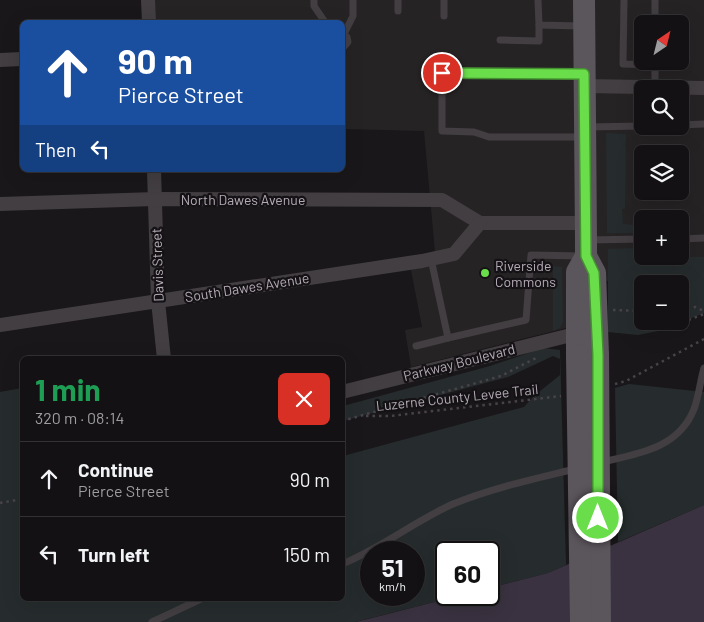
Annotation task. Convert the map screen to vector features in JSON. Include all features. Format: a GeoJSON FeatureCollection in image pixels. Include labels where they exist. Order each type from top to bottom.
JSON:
{"type":"FeatureCollection","features":[{"type":"Feature","properties":{"kind":"main road"},"geometry":{"type":"LineString","coordinates":[[581,622],[587,356],[594,273],[586,240],[584,0]]}},
{"type":"Feature","properties":{"kind":"main road"},"geometry":{"type":"LineString","coordinates":[[586,240],[577,272],[575,334],[587,356],[600,622]]}},
{"type":"Feature","properties":{"kind":"street"},"geometry":{"type":"LineString","coordinates":[[148,0],[149,20]]}},
{"type":"Feature","properties":{"kind":"street"},"geometry":{"type":"LineString","coordinates":[[0,60],[20,59]]}},
{"type":"Feature","properties":{"kind":"street"},"geometry":{"type":"LineString","coordinates":[[584,80],[634,85]]}},
{"type":"Feature","properties":{"kind":"street"},"geometry":{"type":"LineString","coordinates":[[689,88],[704,88]]}},
{"type":"Feature","properties":{"kind":"street","name":"Davis Street"},"geometry":{"type":"LineString","coordinates":[[154,172],[158,301],[164,356]]}},
{"type":"Feature","properties":{"kind":"street","name":"North Dawes Avenue"},"geometry":{"type":"LineString","coordinates":[[0,204],[155,199],[442,200],[480,223]]}},
{"type":"Feature","properties":{"kind":"street"},"geometry":{"type":"LineString","coordinates":[[480,223],[586,240]]}},
{"type":"Feature","properties":{"kind":"street","name":"South Dawes Avenue"},"geometry":{"type":"LineString","coordinates":[[0,325],[431,259],[454,254],[480,223]]}},
{"type":"Feature","properties":{"kind":"street","name":"Parkway Boulevard"},"geometry":{"type":"LineString","coordinates":[[345,391],[575,334]]}},
{"type":"Feature","properties":{"kind":"lane"},"geometry":{"type":"LineString","coordinates":[[314,0],[314,6],[324,20]]}},
{"type":"Feature","properties":{"kind":"lane"},"geometry":{"type":"LineString","coordinates":[[345,30],[353,16],[353,0]]}},
{"type":"Feature","properties":{"kind":"lane"},"geometry":{"type":"LineString","coordinates":[[398,0],[398,11]]}},
{"type":"Feature","properties":{"kind":"lane"},"geometry":{"type":"LineString","coordinates":[[444,0],[444,16]]}},
{"type":"Feature","properties":{"kind":"lane"},"geometry":{"type":"LineString","coordinates":[[500,40],[538,41],[538,0]]}},
{"type":"Feature","properties":{"kind":"lane"},"geometry":{"type":"LineString","coordinates":[[624,0],[623,64],[634,64]]}},
{"type":"Feature","properties":{"kind":"lane"},"geometry":{"type":"LineString","coordinates":[[655,0],[655,15]]}},
{"type":"Feature","properties":{"kind":"lane"},"geometry":{"type":"LineString","coordinates":[[539,25],[584,26]]}},
{"type":"Feature","properties":{"kind":"lane"},"geometry":{"type":"LineString","coordinates":[[584,80],[442,73],[442,131],[474,132],[489,137],[584,132],[634,127]]}},
{"type":"Feature","properties":{"kind":"lane"},"geometry":{"type":"LineString","coordinates":[[689,125],[704,124]]}},
{"type":"Feature","properties":{"kind":"lane"},"geometry":{"type":"LineString","coordinates":[[689,239],[704,238]]}},
{"type":"Feature","properties":{"kind":"lane"},"geometry":{"type":"LineString","coordinates":[[416,346],[526,320],[531,255],[586,240],[634,239]]}},
{"type":"Feature","properties":{"kind":"lane"},"geometry":{"type":"LineString","coordinates":[[431,259],[448,338]]}},
{"type":"Feature","properties":{"kind":"lane"},"geometry":{"type":"LineString","coordinates":[[345,562],[410,525],[454,504],[508,486],[639,454],[660,446],[677,436],[688,422],[698,398],[704,368]]}},
{"type":"Feature","properties":{"kind":"lane"},"geometry":{"type":"LineString","coordinates":[[152,622],[197,601]]}},
{"type":"Feature","properties":{"kind":"path"},"geometry":{"type":"LineString","coordinates":[[689,309],[695,308],[704,312]]}},
{"type":"Feature","properties":{"kind":"path"},"geometry":{"type":"LineString","coordinates":[[609,310],[634,311]]}},
{"type":"Feature","properties":{"kind":"path"},"geometry":{"type":"LineString","coordinates":[[689,320],[704,312]]}},
{"type":"Feature","properties":{"kind":"path"},"geometry":{"type":"LineString","coordinates":[[626,381],[704,339]]}},
{"type":"Feature","properties":{"kind":"path","name":"Luzerne County Levee Trail"},"geometry":{"type":"LineString","coordinates":[[345,420],[366,416],[386,408],[501,376],[538,357]]}},
{"type":"Feature","properties":{"kind":"path","name":"Luzerne County Levee Trail"},"geometry":{"type":"LineString","coordinates":[[366,416],[391,416],[550,398]]}},
{"type":"Feature","properties":{"kind":"path"},"geometry":{"type":"LineString","coordinates":[[0,503],[20,499]]}},
{"type":"Feature","properties":{"kind":"shaded area"},"geometry":{"type":"Polygon","coordinates":[[[152,0],[704,0],[704,261],[662,275],[634,275],[634,280],[605,281],[570,327],[411,367],[405,330],[422,327],[411,270],[436,263],[424,131],[345,129],[345,20],[153,20],[152,0]]]}},
{"type":"Feature","properties":{"kind":"shaded area"},"geometry":{"type":"Polygon","coordinates":[[[606,133],[626,134],[623,224],[634,225],[634,233],[607,233],[606,133]]]}},
{"type":"Feature","properties":{"kind":"shaded area"},"geometry":{"type":"Polygon","coordinates":[[[634,248],[634,265],[689,265],[689,257],[704,257],[704,313],[689,319],[689,275],[634,275],[634,330],[663,330],[638,335],[608,332],[608,249],[634,248]]]}},
{"type":"Feature","properties":{"kind":"shaded area"},"geometry":{"type":"Polygon","coordinates":[[[553,266],[562,267],[563,322],[560,328],[553,331],[553,266]]]}},
{"type":"Feature","properties":{"kind":"shaded area"},"geometry":{"type":"Polygon","coordinates":[[[543,348],[560,350],[566,565],[548,573],[500,585],[500,541],[435,541],[435,602],[425,604],[425,541],[360,541],[360,606],[418,606],[355,622],[0,622],[0,392],[20,388],[20,601],[345,601],[345,455],[524,407],[534,396],[560,375],[560,359],[553,356],[508,377],[345,420],[345,405],[490,366],[543,348]]]}},
{"type":"Feature","properties":{"kind":"shaded area"},"geometry":{"type":"Polygon","coordinates":[[[629,384],[704,392],[704,505],[618,542],[615,388],[629,384]]]}},
{"type":"Feature","properties":{"kind":"shaded area"},"geometry":{"type":"Polygon","coordinates":[[[704,505],[704,622],[356,622],[425,606],[435,602],[435,606],[500,606],[500,585],[548,573],[704,505]]]}},
{"type":"Feature","properties":{"kind":"place","name":"Riverside Commons"},"geometry":{"type":"Point","coordinates":[485,273]}},
{"type":"Feature","properties":{"kind":"route"},"geometry":{"type":"LineString","coordinates":[[442,73],[584,74],[586,256],[594,273],[598,355],[598,518]]}}]}
